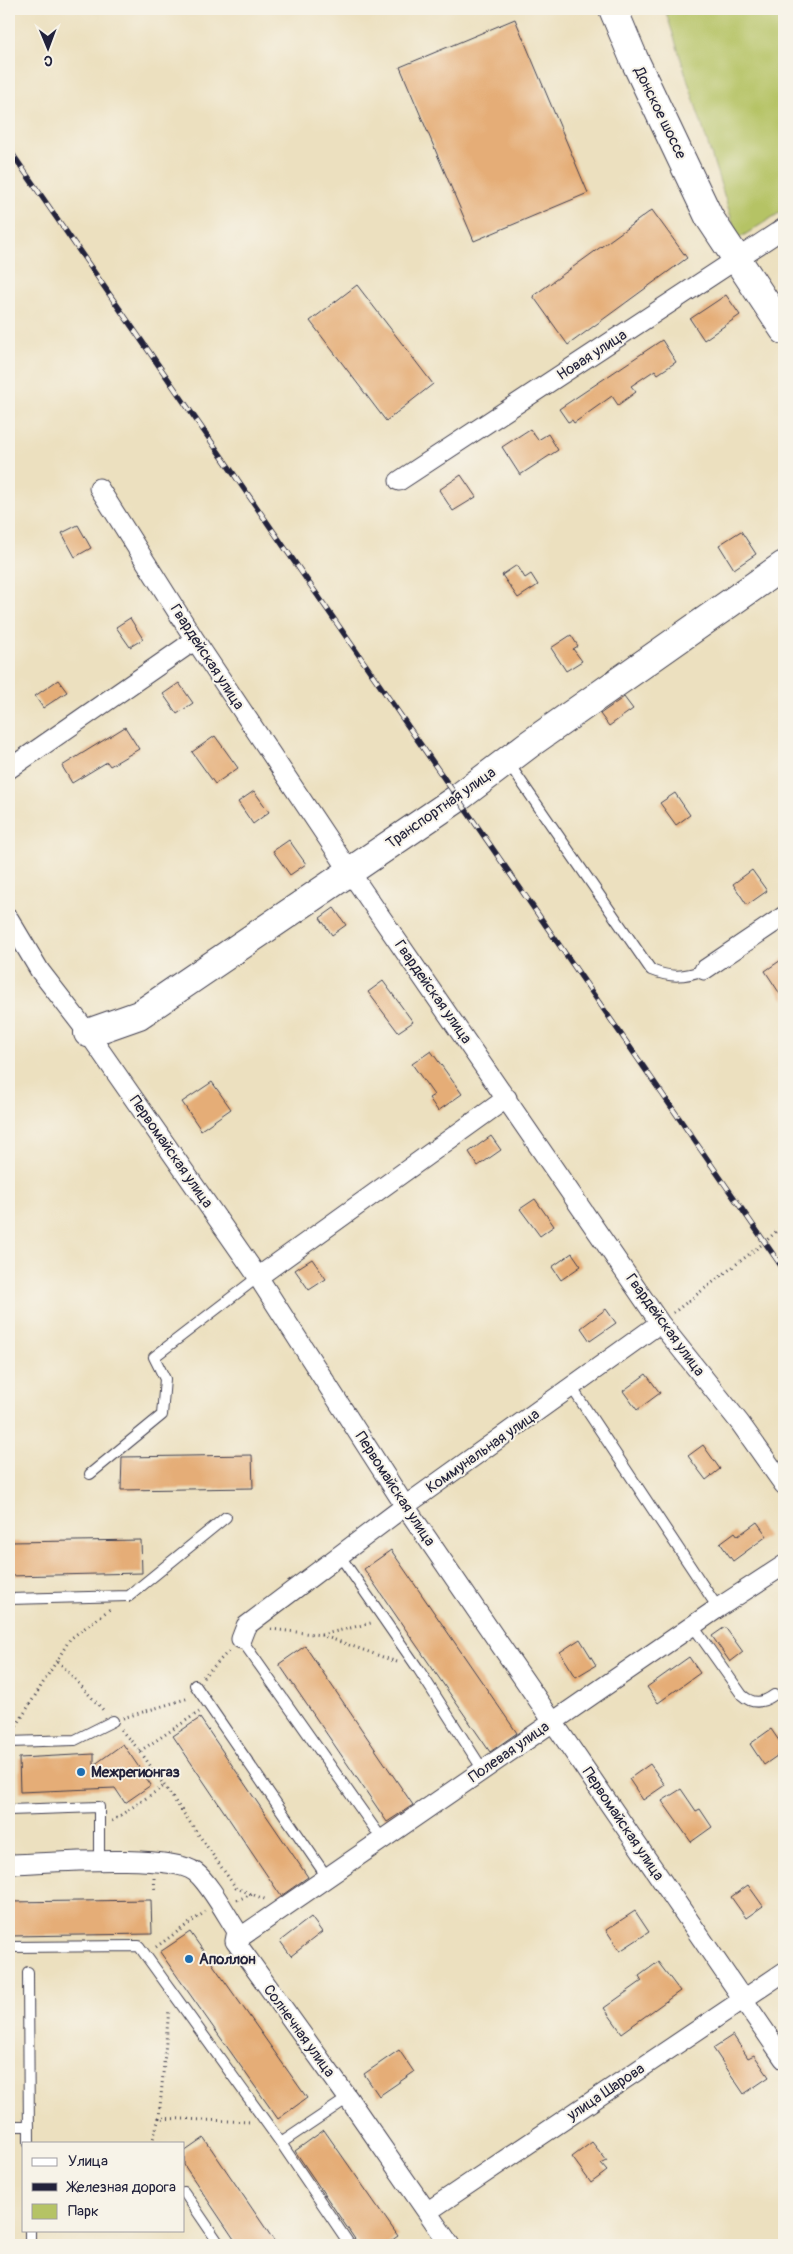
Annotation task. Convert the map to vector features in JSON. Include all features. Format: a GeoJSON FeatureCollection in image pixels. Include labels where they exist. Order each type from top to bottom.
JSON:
{"type":"FeatureCollection","features":[{"type":"Feature","properties":{"kind":"street","name":"Донское шоссе"},"geometry":{"type":"LineString","coordinates":[[613,9],[709,217],[784,330]]}},
{"type":"Feature","properties":{"kind":"street","name":"Новая улица"},"geometry":{"type":"LineString","coordinates":[[399,481],[784,228]]}},
{"type":"Feature","properties":{"kind":"street","name":"Гвардейская улица"},"geometry":{"type":"LineString","coordinates":[[100,488],[195,640],[350,872],[660,1323],[740,1423],[784,1485]]}},
{"type":"Feature","properties":{"kind":"street","name":"Транспортная улица"},"geometry":{"type":"LineString","coordinates":[[88,1033],[139,1015],[350,872],[784,565]]}},
{"type":"Feature","properties":{"kind":"street"},"geometry":{"type":"LineString","coordinates":[[9,769],[195,640]]}},
{"type":"Feature","properties":{"kind":"street"},"geometry":{"type":"LineString","coordinates":[[704,970],[784,918]]}},
{"type":"Feature","properties":{"kind":"street","name":"Первомайская улица"},"geometry":{"type":"LineString","coordinates":[[9,919],[40,971],[88,1033],[258,1277],[405,1506],[784,2059]]}},
{"type":"Feature","properties":{"kind":"street"},"geometry":{"type":"LineString","coordinates":[[9,944],[40,971]]}},
{"type":"Feature","properties":{"kind":"street"},"geometry":{"type":"LineString","coordinates":[[258,1277],[507,1098]]}},
{"type":"Feature","properties":{"kind":"street","name":"Коммунальная улица"},"geometry":{"type":"LineString","coordinates":[[244,1633],[405,1506],[572,1388],[660,1323]]}},
{"type":"Feature","properties":{"kind":"street","name":"Полевая улица"},"geometry":{"type":"LineString","coordinates":[[234,1941],[718,1608],[784,1565]]}},
{"type":"Feature","properties":{"kind":"street","name":"Солнечная улица"},"geometry":{"type":"LineString","coordinates":[[9,1864],[153,1861],[186,1866],[197,1873],[237,1931],[234,1941],[348,2098],[448,2244]]}},
{"type":"Feature","properties":{"kind":"street","name":"улица Шарова"},"geometry":{"type":"LineString","coordinates":[[427,2212],[784,1972]]}},
{"type":"Feature","properties":{"kind":"lane"},"geometry":{"type":"LineString","coordinates":[[508,761],[651,970],[666,976],[685,977],[704,970]]}},
{"type":"Feature","properties":{"kind":"lane"},"geometry":{"type":"LineString","coordinates":[[90,1474],[162,1416],[165,1379],[154,1357],[258,1277]]}},
{"type":"Feature","properties":{"kind":"lane"},"geometry":{"type":"LineString","coordinates":[[572,1388],[718,1608]]}},
{"type":"Feature","properties":{"kind":"lane"},"geometry":{"type":"LineString","coordinates":[[9,1599],[129,1596],[226,1517]]}},
{"type":"Feature","properties":{"kind":"lane"},"geometry":{"type":"LineString","coordinates":[[340,1556],[419,1670],[483,1770]]}},
{"type":"Feature","properties":{"kind":"lane"},"geometry":{"type":"LineString","coordinates":[[693,1626],[742,1696],[748,1700],[759,1702],[774,1695]]}},
{"type":"Feature","properties":{"kind":"lane"},"geometry":{"type":"LineString","coordinates":[[244,1633],[382,1839]]}},
{"type":"Feature","properties":{"kind":"lane"},"geometry":{"type":"LineString","coordinates":[[198,1689],[327,1877]]}},
{"type":"Feature","properties":{"kind":"lane"},"geometry":{"type":"LineString","coordinates":[[9,1742],[75,1740],[113,1721]]}},
{"type":"Feature","properties":{"kind":"lane"},"geometry":{"type":"LineString","coordinates":[[9,1810],[99,1807],[99,1862]]}},
{"type":"Feature","properties":{"kind":"lane"},"geometry":{"type":"LineString","coordinates":[[9,1947],[139,1946],[267,2123],[350,2245]]}},
{"type":"Feature","properties":{"kind":"lane"},"geometry":{"type":"LineString","coordinates":[[28,1972],[29,2142]]}},
{"type":"Feature","properties":{"kind":"lane"},"geometry":{"type":"LineString","coordinates":[[281,2143],[348,2098]]}},
{"type":"Feature","properties":{"kind":"lane"},"geometry":{"type":"LineString","coordinates":[[9,2126],[29,2126]]}},
{"type":"Feature","properties":{"kind":"lane"},"geometry":{"type":"LineString","coordinates":[[185,2193],[220,2245]]}},
{"type":"Feature","properties":{"kind":"lane"},"geometry":{"type":"LineString","coordinates":[[30,2232],[30,2245]]}},
{"type":"Feature","properties":{"kind":"path"},"geometry":{"type":"LineString","coordinates":[[660,1323],[765,1242],[784,1224]]}},
{"type":"Feature","properties":{"kind":"path"},"geometry":{"type":"LineString","coordinates":[[14,1731],[70,1639],[129,1596]]}},
{"type":"Feature","properties":{"kind":"path"},"geometry":{"type":"LineString","coordinates":[[113,1721],[198,1689],[244,1633],[321,1635],[385,1620]]}},
{"type":"Feature","properties":{"kind":"path"},"geometry":{"type":"LineString","coordinates":[[321,1635],[419,1670]]}},
{"type":"Feature","properties":{"kind":"path"},"geometry":{"type":"LineString","coordinates":[[58,1661],[140,1751],[236,1888],[284,1906]]}},
{"type":"Feature","properties":{"kind":"path"},"geometry":{"type":"LineString","coordinates":[[140,1751],[209,1705]]}},
{"type":"Feature","properties":{"kind":"path"},"geometry":{"type":"LineString","coordinates":[[99,1829],[164,1786]]}},
{"type":"Feature","properties":{"kind":"path"},"geometry":{"type":"LineString","coordinates":[[145,1955],[200,1914],[252,1894]]}},
{"type":"Feature","properties":{"kind":"path"},"geometry":{"type":"LineString","coordinates":[[152,2142],[159,2118],[171,1991]]}},
{"type":"Feature","properties":{"kind":"path"},"geometry":{"type":"LineString","coordinates":[[159,2118],[267,2123]]}},
{"type":"Feature","properties":{"kind":"green space"},"geometry":{"type":"Polygon","coordinates":[[[665,9],[784,9],[784,210],[738,239],[665,9]]]}},
{"type":"Feature","properties":{"kind":"building"},"geometry":{"type":"Polygon","coordinates":[[[515,19],[588,193],[474,241],[400,67],[515,19]]]}},
{"type":"Feature","properties":{"kind":"building"},"geometry":{"type":"Polygon","coordinates":[[[652,210],[687,258],[568,345],[533,296],[652,210]]]}},
{"type":"Feature","properties":{"kind":"building"},"geometry":{"type":"Polygon","coordinates":[[[357,285],[433,384],[386,421],[310,321],[357,285]]]}},
{"type":"Feature","properties":{"kind":"building"},"geometry":{"type":"Polygon","coordinates":[[[726,295],[740,315],[704,340],[690,319],[726,295]]]}},
{"type":"Feature","properties":{"kind":"building"},"geometry":{"type":"Polygon","coordinates":[[[662,340],[676,362],[658,374],[655,370],[631,386],[636,392],[618,405],[612,396],[574,423],[572,420],[568,422],[559,409],[662,340]]]}},
{"type":"Feature","properties":{"kind":"building"},"geometry":{"type":"Polygon","coordinates":[[[530,429],[538,440],[548,434],[558,450],[520,475],[502,447],[530,429]]]}},
{"type":"Feature","properties":{"kind":"building"},"geometry":{"type":"Polygon","coordinates":[[[461,475],[476,497],[453,511],[439,490],[461,475]]]}},
{"type":"Feature","properties":{"kind":"building"},"geometry":{"type":"Polygon","coordinates":[[[78,525],[91,548],[75,557],[62,533],[78,525]]]}},
{"type":"Feature","properties":{"kind":"building"},"geometry":{"type":"Polygon","coordinates":[[[741,531],[756,554],[734,569],[719,545],[741,531]]]}},
{"type":"Feature","properties":{"kind":"building"},"geometry":{"type":"Polygon","coordinates":[[[517,565],[525,578],[531,574],[538,585],[518,598],[502,575],[517,565]]]}},
{"type":"Feature","properties":{"kind":"building"},"geometry":{"type":"Polygon","coordinates":[[[130,618],[143,639],[130,647],[116,627],[130,618]]]}},
{"type":"Feature","properties":{"kind":"building"},"geometry":{"type":"Polygon","coordinates":[[[571,635],[578,646],[573,649],[582,661],[566,671],[551,648],[571,635]]]}},
{"type":"Feature","properties":{"kind":"building"},"geometry":{"type":"Polygon","coordinates":[[[58,680],[67,692],[43,708],[35,696],[58,680]]]}},
{"type":"Feature","properties":{"kind":"building"},"geometry":{"type":"Polygon","coordinates":[[[179,683],[193,703],[177,714],[163,694],[179,683]]]}},
{"type":"Feature","properties":{"kind":"building"},"geometry":{"type":"Polygon","coordinates":[[[624,697],[633,709],[609,726],[600,714],[624,697]]]}},
{"type":"Feature","properties":{"kind":"building"},"geometry":{"type":"Polygon","coordinates":[[[125,727],[139,749],[110,766],[107,762],[72,783],[62,766],[125,727]]]}},
{"type":"Feature","properties":{"kind":"building"},"geometry":{"type":"Polygon","coordinates":[[[215,736],[238,768],[215,784],[192,752],[215,736]]]}},
{"type":"Feature","properties":{"kind":"building"},"geometry":{"type":"Polygon","coordinates":[[[254,791],[269,812],[253,824],[238,802],[254,791]]]}},
{"type":"Feature","properties":{"kind":"building"},"geometry":{"type":"Polygon","coordinates":[[[675,793],[690,815],[676,825],[660,803],[675,793]]]}},
{"type":"Feature","properties":{"kind":"building"},"geometry":{"type":"Polygon","coordinates":[[[289,840],[306,864],[290,875],[273,851],[289,840]]]}},
{"type":"Feature","properties":{"kind":"building"},"geometry":{"type":"Polygon","coordinates":[[[752,870],[767,891],[747,905],[733,884],[752,870]]]}},
{"type":"Feature","properties":{"kind":"building"},"geometry":{"type":"Polygon","coordinates":[[[334,908],[346,925],[332,935],[320,918],[334,908]]]}},
{"type":"Feature","properties":{"kind":"building"},"geometry":{"type":"Polygon","coordinates":[[[784,958],[784,1000],[765,971],[784,958]]]}},
{"type":"Feature","properties":{"kind":"building"},"geometry":{"type":"Polygon","coordinates":[[[383,981],[413,1022],[398,1032],[368,992],[383,981]]]}},
{"type":"Feature","properties":{"kind":"building"},"geometry":{"type":"Polygon","coordinates":[[[431,1051],[462,1094],[438,1111],[429,1098],[434,1095],[412,1064],[431,1051]]]}},
{"type":"Feature","properties":{"kind":"building"},"geometry":{"type":"Polygon","coordinates":[[[212,1082],[231,1109],[201,1130],[182,1102],[212,1082]]]}},
{"type":"Feature","properties":{"kind":"building"},"geometry":{"type":"Polygon","coordinates":[[[491,1136],[501,1150],[478,1166],[469,1152],[491,1136]]]}},
{"type":"Feature","properties":{"kind":"building"},"geometry":{"type":"Polygon","coordinates":[[[535,1199],[554,1226],[540,1236],[520,1209],[535,1199]]]}},
{"type":"Feature","properties":{"kind":"building"},"geometry":{"type":"Polygon","coordinates":[[[572,1253],[581,1266],[561,1280],[552,1267],[572,1253]]]}},
{"type":"Feature","properties":{"kind":"building"},"geometry":{"type":"Polygon","coordinates":[[[312,1259],[326,1279],[309,1290],[295,1270],[312,1259]]]}},
{"type":"Feature","properties":{"kind":"building"},"geometry":{"type":"Polygon","coordinates":[[[606,1309],[616,1323],[590,1341],[581,1328],[606,1309]]]}},
{"type":"Feature","properties":{"kind":"building"},"geometry":{"type":"Polygon","coordinates":[[[646,1374],[660,1393],[637,1410],[623,1391],[646,1374]]]}},
{"type":"Feature","properties":{"kind":"building"},"geometry":{"type":"Polygon","coordinates":[[[703,1445],[720,1469],[706,1480],[688,1456],[703,1445]]]}},
{"type":"Feature","properties":{"kind":"building"},"geometry":{"type":"Polygon","coordinates":[[[252,1455],[253,1488],[121,1490],[122,1457],[252,1455]]]}},
{"type":"Feature","properties":{"kind":"building"},"geometry":{"type":"Polygon","coordinates":[[[757,1522],[767,1536],[733,1561],[720,1543],[735,1532],[738,1536],[757,1522]]]}},
{"type":"Feature","properties":{"kind":"building"},"geometry":{"type":"Polygon","coordinates":[[[141,1540],[142,1573],[9,1576],[9,1542],[141,1540]]]}},
{"type":"Feature","properties":{"kind":"building"},"geometry":{"type":"Polygon","coordinates":[[[391,1550],[517,1733],[490,1752],[364,1569],[391,1550]]]}},
{"type":"Feature","properties":{"kind":"building"},"geometry":{"type":"Polygon","coordinates":[[[725,1627],[743,1652],[730,1662],[712,1636],[725,1627]]]}},
{"type":"Feature","properties":{"kind":"building"},"geometry":{"type":"Polygon","coordinates":[[[580,1639],[596,1665],[576,1677],[560,1652],[580,1639]]]}},
{"type":"Feature","properties":{"kind":"building"},"geometry":{"type":"Polygon","coordinates":[[[305,1646],[413,1805],[387,1822],[279,1664],[305,1646]]]}},
{"type":"Feature","properties":{"kind":"building"},"geometry":{"type":"Polygon","coordinates":[[[689,1657],[700,1673],[658,1703],[647,1687],[689,1657]]]}},
{"type":"Feature","properties":{"kind":"building"},"geometry":{"type":"Polygon","coordinates":[[[200,1718],[308,1877],[281,1896],[173,1736],[200,1718]]]}},
{"type":"Feature","properties":{"kind":"building"},"geometry":{"type":"Polygon","coordinates":[[[771,1729],[784,1748],[784,1751],[764,1765],[750,1744],[771,1729]]]}},
{"type":"Feature","properties":{"kind":"building","name":"Межрегионгаз"},"geometry":{"type":"Polygon","coordinates":[[[123,1744],[151,1785],[125,1803],[115,1788],[20,1792],[19,1758],[94,1754],[94,1765],[123,1744]]]}},
{"type":"Feature","properties":{"kind":"building"},"geometry":{"type":"Polygon","coordinates":[[[650,1764],[665,1785],[643,1800],[629,1779],[650,1764]]]}},
{"type":"Feature","properties":{"kind":"building"},"geometry":{"type":"Polygon","coordinates":[[[681,1789],[696,1811],[700,1809],[712,1827],[691,1842],[662,1801],[681,1789]]]}},
{"type":"Feature","properties":{"kind":"building"},"geometry":{"type":"Polygon","coordinates":[[[748,1885],[763,1906],[746,1918],[731,1897],[748,1885]]]}},
{"type":"Feature","properties":{"kind":"building"},"geometry":{"type":"Polygon","coordinates":[[[151,1900],[152,1934],[9,1936],[9,1902],[151,1900]]]}},
{"type":"Feature","properties":{"kind":"building"},"geometry":{"type":"Polygon","coordinates":[[[635,1911],[649,1932],[620,1951],[606,1930],[635,1911]]]}},
{"type":"Feature","properties":{"kind":"building"},"geometry":{"type":"Polygon","coordinates":[[[311,1917],[322,1932],[291,1956],[280,1941],[311,1917]]]}},
{"type":"Feature","properties":{"kind":"building"},"geometry":{"type":"Polygon","coordinates":[[[190,1932],[307,2098],[278,2119],[160,1952],[190,1932]]]}},
{"type":"Feature","properties":{"kind":"building"},"geometry":{"type":"Polygon","coordinates":[[[658,1962],[680,1991],[622,2033],[604,2008],[642,1981],[639,1976],[658,1962]]]}},
{"type":"Feature","properties":{"kind":"building"},"geometry":{"type":"Polygon","coordinates":[[[733,2035],[748,2058],[754,2055],[769,2077],[744,2094],[713,2048],[733,2035]]]}},
{"type":"Feature","properties":{"kind":"building"},"geometry":{"type":"Polygon","coordinates":[[[399,2050],[414,2072],[379,2096],[364,2074],[399,2050]]]}},
{"type":"Feature","properties":{"kind":"building"},"geometry":{"type":"Polygon","coordinates":[[[324,2130],[398,2236],[385,2245],[359,2245],[295,2151],[324,2130]]]}},
{"type":"Feature","properties":{"kind":"building"},"geometry":{"type":"Polygon","coordinates":[[[204,2138],[277,2245],[238,2245],[185,2166],[185,2151],[204,2138]]]}},
{"type":"Feature","properties":{"kind":"building"},"geometry":{"type":"Polygon","coordinates":[[[592,2142],[607,2161],[601,2164],[607,2171],[591,2183],[572,2157],[592,2142]]]}},
{"type":"Feature","properties":{"kind":"railway"},"geometry":{"type":"LineString","coordinates":[[9,149],[784,1270]]}},
{"type":"Feature","properties":{"kind":"place","name":"Межрегионгаз"},"geometry":{"type":"Point","coordinates":[81,1772]}},
{"type":"Feature","properties":{"kind":"place","name":"Аполлон"},"geometry":{"type":"Point","coordinates":[189,1959]}}]}
